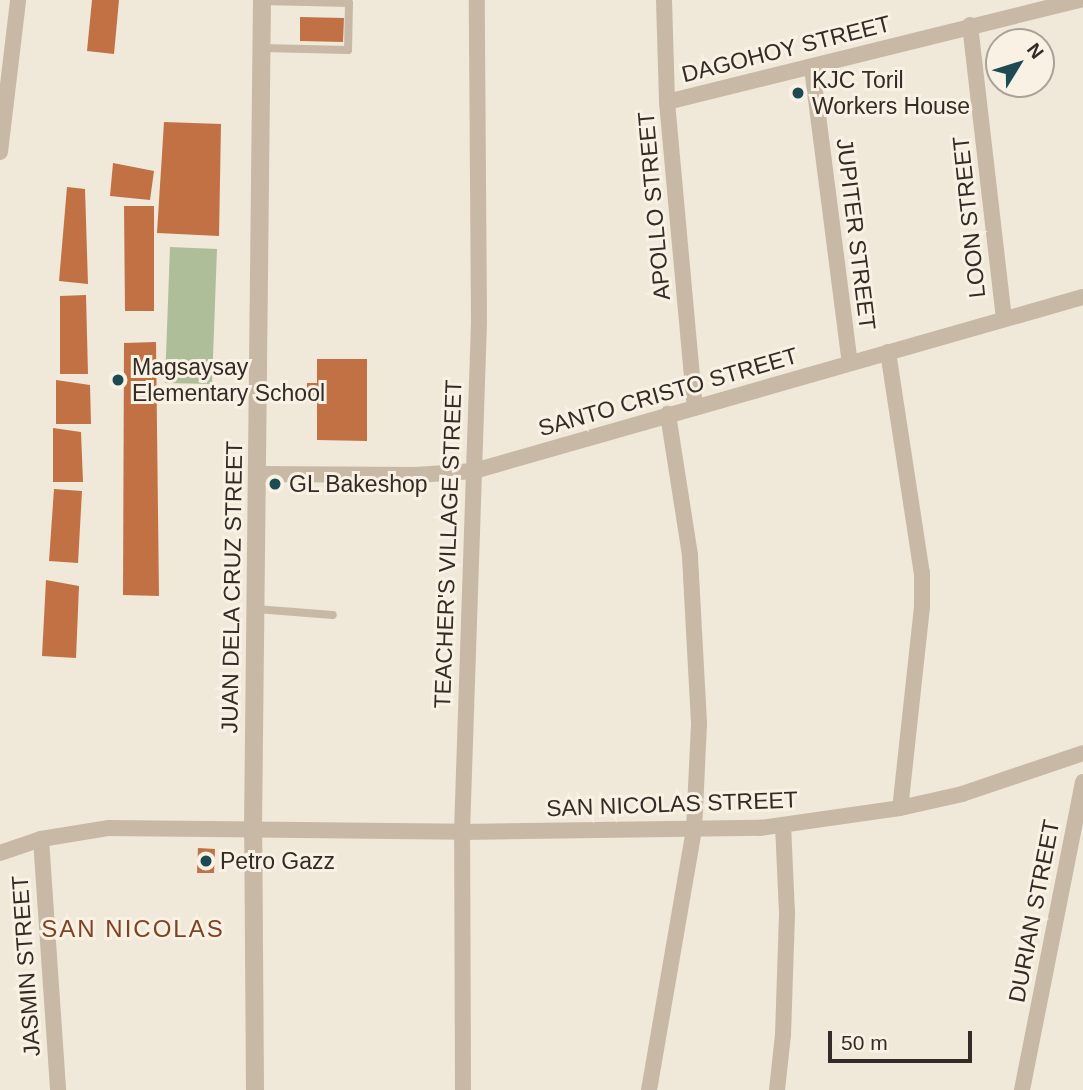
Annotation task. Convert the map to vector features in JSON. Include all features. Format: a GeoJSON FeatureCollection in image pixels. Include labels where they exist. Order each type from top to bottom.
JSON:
{"type":"FeatureCollection","features":[{"type":"Feature","properties":{"kind":"street"},"geometry":{"type":"LineString","coordinates":[[0,152],[18,0]]}},
{"type":"Feature","properties":{"kind":"street","name":"JUAN DELA CRUZ STREET"},"geometry":{"type":"LineString","coordinates":[[255,1090],[253,829],[262,0]]}},
{"type":"Feature","properties":{"kind":"street","name":"TEACHER'S VILLAGE STREET"},"geometry":{"type":"LineString","coordinates":[[463,1090],[462,832],[480,220],[477,0]]}},
{"type":"Feature","properties":{"kind":"street","name":"APOLLO STREET"},"geometry":{"type":"LineString","coordinates":[[664,0],[667,102],[695,408]]}},
{"type":"Feature","properties":{"kind":"street","name":"DAGOHOY STREET"},"geometry":{"type":"LineString","coordinates":[[667,102],[812,68],[970,25],[1080,0]]}},
{"type":"Feature","properties":{"kind":"street","name":"LOON STREET"},"geometry":{"type":"LineString","coordinates":[[970,25],[1003,320]]}},
{"type":"Feature","properties":{"kind":"street","name":"JUPITER STREET"},"geometry":{"type":"LineString","coordinates":[[812,68],[850,363]]}},
{"type":"Feature","properties":{"kind":"street","name":"SANTO CRISTO STREET"},"geometry":{"type":"LineString","coordinates":[[258,474],[416,475],[474,471],[1083,297]]}},
{"type":"Feature","properties":{"kind":"street"},"geometry":{"type":"LineString","coordinates":[[888,352],[922,573],[922,607],[900,808]]}},
{"type":"Feature","properties":{"kind":"street"},"geometry":{"type":"LineString","coordinates":[[649,1090],[694,830],[699,723],[690,555],[668,414]]}},
{"type":"Feature","properties":{"kind":"street","name":"SAN NICOLAS STREET"},"geometry":{"type":"LineString","coordinates":[[0,853],[41,839],[109,828],[462,832],[694,830],[783,826],[900,808],[962,794],[1083,752]]}},
{"type":"Feature","properties":{"kind":"street","name":"DURIAN STREET"},"geometry":{"type":"LineString","coordinates":[[1022,1090],[1083,782]]}},
{"type":"Feature","properties":{"kind":"street"},"geometry":{"type":"LineString","coordinates":[[777,1090],[783,1035],[787,913],[783,826]]}},
{"type":"Feature","properties":{"kind":"street","name":"JASMIN STREET"},"geometry":{"type":"LineString","coordinates":[[41,839],[58,1090]]}},
{"type":"Feature","properties":{"kind":"lane"},"geometry":{"type":"LineString","coordinates":[[262,0],[349,3],[348,50],[262,48]]}},
{"type":"Feature","properties":{"kind":"lane"},"geometry":{"type":"LineString","coordinates":[[256,609],[333,615]]}},
{"type":"Feature","properties":{"kind":"green space"},"geometry":{"type":"Polygon","coordinates":[[[170,247],[217,249],[212,384],[165,383],[170,247]]]}},
{"type":"Feature","properties":{"kind":"building"},"geometry":{"type":"Polygon","coordinates":[[[92,0],[119,0],[114,54],[87,51],[92,0]]]}},
{"type":"Feature","properties":{"kind":"building"},"geometry":{"type":"Polygon","coordinates":[[[300,17],[344,18],[343,42],[300,41],[300,17]]]}},
{"type":"Feature","properties":{"kind":"building"},"geometry":{"type":"Polygon","coordinates":[[[164,122],[221,124],[219,236],[157,233],[164,122]]]}},
{"type":"Feature","properties":{"kind":"building"},"geometry":{"type":"Polygon","coordinates":[[[113,163],[154,171],[150,200],[110,196],[113,163]]]}},
{"type":"Feature","properties":{"kind":"building"},"geometry":{"type":"Polygon","coordinates":[[[67,187],[85,189],[88,284],[59,281],[67,187]]]}},
{"type":"Feature","properties":{"kind":"building"},"geometry":{"type":"Polygon","coordinates":[[[124,206],[154,206],[154,311],[125,311],[124,206]]]}},
{"type":"Feature","properties":{"kind":"building"},"geometry":{"type":"Polygon","coordinates":[[[86,295],[88,374],[60,374],[60,296],[86,295]]]}},
{"type":"Feature","properties":{"kind":"building"},"geometry":{"type":"Polygon","coordinates":[[[156,342],[159,596],[123,595],[124,343],[156,342]]]}},
{"type":"Feature","properties":{"kind":"building"},"geometry":{"type":"Polygon","coordinates":[[[317,359],[367,359],[367,441],[317,440],[317,398],[307,397],[307,383],[317,383],[317,359]]]}},
{"type":"Feature","properties":{"kind":"building"},"geometry":{"type":"Polygon","coordinates":[[[56,380],[90,385],[91,424],[56,424],[56,380]]]}},
{"type":"Feature","properties":{"kind":"building"},"geometry":{"type":"Polygon","coordinates":[[[53,428],[81,432],[83,482],[53,482],[53,428]]]}},
{"type":"Feature","properties":{"kind":"building"},"geometry":{"type":"Polygon","coordinates":[[[54,489],[82,491],[78,563],[49,561],[54,489]]]}},
{"type":"Feature","properties":{"kind":"building"},"geometry":{"type":"Polygon","coordinates":[[[46,580],[79,586],[76,658],[42,656],[46,580]]]}},
{"type":"Feature","properties":{"kind":"building","name":"Petro Gazz"},"geometry":{"type":"Polygon","coordinates":[[[198,848],[215,849],[214,873],[197,873],[198,848]]]}},
{"type":"Feature","properties":{"kind":"place","name":"KJC Toril Workers House"},"geometry":{"type":"Point","coordinates":[798,93]}},
{"type":"Feature","properties":{"kind":"place","name":"Magsaysay Elementary School"},"geometry":{"type":"Point","coordinates":[118,380]}},
{"type":"Feature","properties":{"kind":"place","name":"GL Bakeshop"},"geometry":{"type":"Point","coordinates":[275,484]}},
{"type":"Feature","properties":{"kind":"place","name":"Petro Gazz"},"geometry":{"type":"Point","coordinates":[206,861]}},
{"type":"Feature","properties":{"kind":"district","name":"SAN NICOLAS"},"geometry":{"type":"Point","coordinates":[133,929]}}]}
